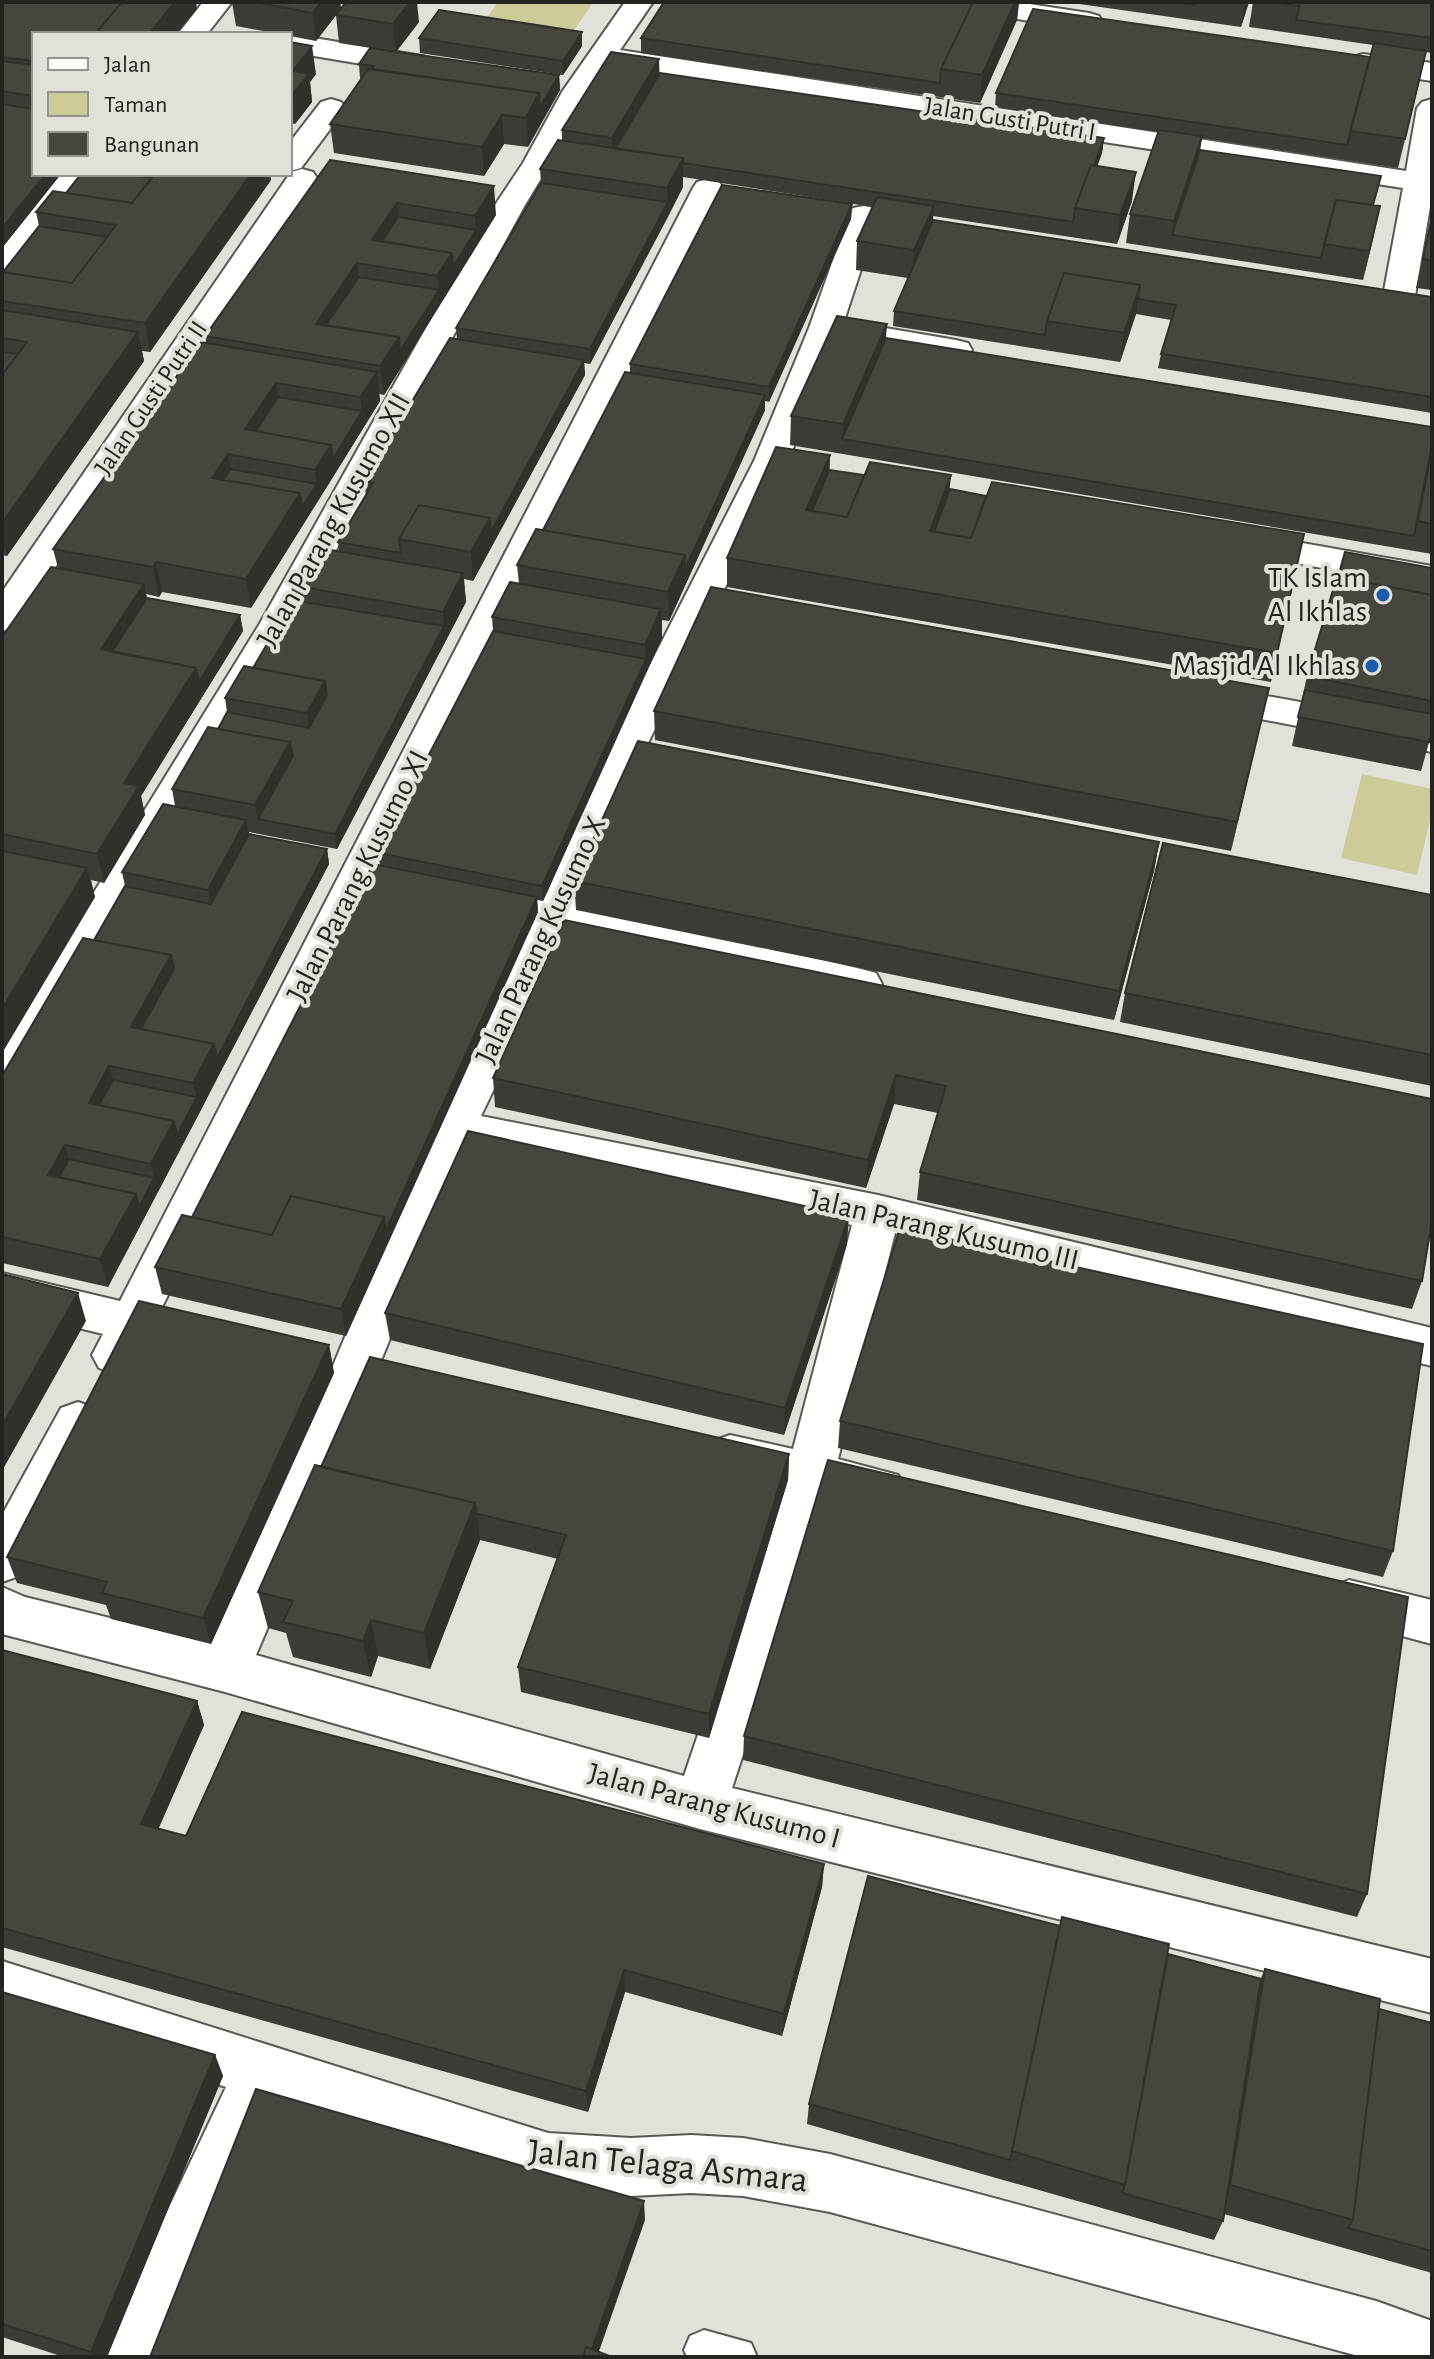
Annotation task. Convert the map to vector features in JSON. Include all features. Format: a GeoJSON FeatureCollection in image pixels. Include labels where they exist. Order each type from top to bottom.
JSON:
{"type":"FeatureCollection","features":[{"type":"Feature","properties":{"kind":"street","name":"Jalan Parang Kusumo XII"},"geometry":{"type":"LineString","coordinates":[[2,1077],[114,894],[262,622],[320,576],[495,204],[538,163],[577,92],[639,2]]}},
{"type":"Feature","properties":{"kind":"street"},"geometry":{"type":"LineString","coordinates":[[968,2],[1109,25]]}},
{"type":"Feature","properties":{"kind":"street"},"geometry":{"type":"LineString","coordinates":[[292,43],[456,71]]}},
{"type":"Feature","properties":{"kind":"street","name":"Jalan Gusti Putri I"},"geometry":{"type":"LineString","coordinates":[[600,56],[1420,182]]}},
{"type":"Feature","properties":{"kind":"street"},"geometry":{"type":"LineString","coordinates":[[1340,60],[1432,72]]}},
{"type":"Feature","properties":{"kind":"street"},"geometry":{"type":"LineString","coordinates":[[547,86],[577,92]]}},
{"type":"Feature","properties":{"kind":"street","name":"Jalan Gusti Putri II"},"geometry":{"type":"LineString","coordinates":[[2,619],[294,174],[331,108]]}},
{"type":"Feature","properties":{"kind":"street"},"geometry":{"type":"LineString","coordinates":[[1432,108],[1420,182],[1383,294],[1432,302]]}},
{"type":"Feature","properties":{"kind":"street"},"geometry":{"type":"LineString","coordinates":[[538,163],[569,168]]}},
{"type":"Feature","properties":{"kind":"street"},"geometry":{"type":"LineString","coordinates":[[2,263],[70,176]]}},
{"type":"Feature","properties":{"kind":"street","name":"Jalan Parang Kusumo XI"},"geometry":{"type":"LineString","coordinates":[[2,1561],[377,871],[497,606],[708,188]]}},
{"type":"Feature","properties":{"kind":"street","name":"Jalan Parang Kusumo X"},"geometry":{"type":"LineString","coordinates":[[225,1669],[331,1368],[642,750],[689,620],[786,464],[825,328],[864,215]]}},
{"type":"Feature","properties":{"kind":"street"},"geometry":{"type":"LineString","coordinates":[[825,328],[980,354]]}},
{"type":"Feature","properties":{"kind":"street"},"geometry":{"type":"LineString","coordinates":[[1212,538],[1432,577]]}},
{"type":"Feature","properties":{"kind":"street"},"geometry":{"type":"LineString","coordinates":[[1166,690],[1432,739]]}},
{"type":"Feature","properties":{"kind":"street"},"geometry":{"type":"LineString","coordinates":[[72,886],[114,894]]}},
{"type":"Feature","properties":{"kind":"street"},"geometry":{"type":"LineString","coordinates":[[499,897],[891,991]]}},
{"type":"Feature","properties":{"kind":"street","name":"Jalan Parang Kusumo III"},"geometry":{"type":"LineString","coordinates":[[454,1127],[878,1212],[1432,1347]]}},
{"type":"Feature","properties":{"kind":"street"},"geometry":{"type":"LineString","coordinates":[[700,1805],[811,1472],[878,1212]]}},
{"type":"Feature","properties":{"kind":"street"},"geometry":{"type":"LineString","coordinates":[[2,1291],[206,1340]]}},
{"type":"Feature","properties":{"kind":"street"},"geometry":{"type":"LineString","coordinates":[[331,1368],[399,1383]]}},
{"type":"Feature","properties":{"kind":"street"},"geometry":{"type":"LineString","coordinates":[[689,1446],[920,1498]]}},
{"type":"Feature","properties":{"kind":"street"},"geometry":{"type":"LineString","coordinates":[[1308,1592],[1432,1622]]}},
{"type":"Feature","properties":{"kind":"street","name":"Jalan Parang Kusumo I"},"geometry":{"type":"LineString","coordinates":[[2,1609],[12,1616],[225,1669],[700,1805],[1432,1982]]}},
{"type":"Feature","properties":{"kind":"street","name":"Jalan Telaga Asmara"},"geometry":{"type":"LineString","coordinates":[[2,1988],[548,2162],[631,2167],[691,2164],[743,2167],[830,2183],[1376,2331],[1432,2351]]}},
{"type":"Feature","properties":{"kind":"street"},"geometry":{"type":"LineString","coordinates":[[128,2357],[263,2071]]}},
{"type":"Feature","properties":{"kind":"lane"},"geometry":{"type":"LineString","coordinates":[[1427,2357],[1432,2351]]}},
{"type":"Feature","properties":{"kind":"green space"},"geometry":{"type":"Polygon","coordinates":[[[498,2],[593,2],[571,35],[484,22],[498,2]]]}},
{"type":"Feature","properties":{"kind":"green space"},"geometry":{"type":"Polygon","coordinates":[[[1362,774],[1432,789],[1432,812],[1417,875],[1341,858],[1362,774]]]}},
{"type":"Feature","properties":{"kind":"building"},"geometry":{"type":"Polygon","coordinates":[[[2,2],[122,2],[97,32],[32,32],[32,61],[2,57],[2,2]]]}},
{"type":"Feature","properties":{"kind":"building"},"geometry":{"type":"Polygon","coordinates":[[[122,2],[175,2],[151,32],[97,32],[122,2]]]}},
{"type":"Feature","properties":{"kind":"building"},"geometry":{"type":"Polygon","coordinates":[[[254,2],[321,2],[313,13],[254,2]]]}},
{"type":"Feature","properties":{"kind":"building"},"geometry":{"type":"Polygon","coordinates":[[[346,2],[410,2],[393,24],[336,15],[346,2]]]}},
{"type":"Feature","properties":{"kind":"building"},"geometry":{"type":"Polygon","coordinates":[[[664,2],[973,2],[941,69],[940,83],[641,38],[664,2]]]}},
{"type":"Feature","properties":{"kind":"building"},"geometry":{"type":"Polygon","coordinates":[[[973,2],[1015,2],[982,75],[941,69],[973,2]]]}},
{"type":"Feature","properties":{"kind":"building"},"geometry":{"type":"Polygon","coordinates":[[[1270,2],[1300,2],[1298,6],[1270,2]]]}},
{"type":"Feature","properties":{"kind":"building"},"geometry":{"type":"Polygon","coordinates":[[[1301,2],[1432,2],[1432,38],[1296,20],[1301,2]]]}},
{"type":"Feature","properties":{"kind":"building"},"geometry":{"type":"Polygon","coordinates":[[[1033,9],[1370,57],[1347,145],[996,93],[1033,9]]]}},
{"type":"Feature","properties":{"kind":"building"},"geometry":{"type":"Polygon","coordinates":[[[439,10],[582,32],[563,61],[419,38],[439,10]]]}},
{"type":"Feature","properties":{"kind":"building"},"geometry":{"type":"Polygon","coordinates":[[[292,42],[312,46],[293,71],[309,74],[292,95],[292,42]]]}},
{"type":"Feature","properties":{"kind":"building"},"geometry":{"type":"Polygon","coordinates":[[[1374,43],[1426,51],[1405,139],[1350,131],[1374,43]]]}},
{"type":"Feature","properties":{"kind":"building"},"geometry":{"type":"Polygon","coordinates":[[[370,48],[559,75],[540,107],[539,93],[372,69],[374,66],[359,64],[370,48]]]}},
{"type":"Feature","properties":{"kind":"building"},"geometry":{"type":"Polygon","coordinates":[[[611,52],[659,59],[612,138],[562,130],[611,52]]]}},
{"type":"Feature","properties":{"kind":"building"},"geometry":{"type":"Polygon","coordinates":[[[2,61],[32,65],[32,96],[2,91],[2,61]]]}},
{"type":"Feature","properties":{"kind":"building"},"geometry":{"type":"Polygon","coordinates":[[[368,69],[539,93],[526,118],[502,115],[482,147],[330,124],[368,69]]]}},
{"type":"Feature","properties":{"kind":"building"},"geometry":{"type":"Polygon","coordinates":[[[660,73],[1104,138],[1075,208],[1073,222],[683,163],[683,158],[615,149],[660,73]]]}},
{"type":"Feature","properties":{"kind":"building"},"geometry":{"type":"Polygon","coordinates":[[[2,104],[32,109],[32,176],[44,176],[3,227],[2,104]]]}},
{"type":"Feature","properties":{"kind":"building"},"geometry":{"type":"Polygon","coordinates":[[[1159,130],[1202,136],[1174,221],[1130,214],[1159,130]]]}},
{"type":"Feature","properties":{"kind":"building"},"geometry":{"type":"Polygon","coordinates":[[[558,140],[683,158],[667,188],[540,169],[558,140]]]}},
{"type":"Feature","properties":{"kind":"building"},"geometry":{"type":"Polygon","coordinates":[[[1200,150],[1381,176],[1373,205],[1336,200],[1321,258],[1172,235],[1200,150]]]}},
{"type":"Feature","properties":{"kind":"building"},"geometry":{"type":"Polygon","coordinates":[[[330,160],[494,186],[475,216],[397,203],[372,240],[452,253],[437,276],[357,263],[316,324],[399,337],[380,366],[205,336],[330,160]]]}},
{"type":"Feature","properties":{"kind":"building"},"geometry":{"type":"Polygon","coordinates":[[[1091,165],[1136,172],[1120,215],[1075,208],[1091,165]]]}},
{"type":"Feature","properties":{"kind":"building"},"geometry":{"type":"Polygon","coordinates":[[[79,176],[151,178],[132,203],[66,193],[79,176]]]}},
{"type":"Feature","properties":{"kind":"building"},"geometry":{"type":"Polygon","coordinates":[[[153,176],[250,176],[145,323],[2,301],[2,272],[72,283],[116,225],[36,212],[53,191],[132,203],[153,176]]]}},
{"type":"Feature","properties":{"kind":"building"},"geometry":{"type":"Polygon","coordinates":[[[541,183],[668,202],[590,349],[456,328],[541,183]]]}},
{"type":"Feature","properties":{"kind":"building"},"geometry":{"type":"Polygon","coordinates":[[[722,185],[852,204],[769,387],[630,364],[722,185]]]}},
{"type":"Feature","properties":{"kind":"building"},"geometry":{"type":"Polygon","coordinates":[[[877,197],[934,206],[914,250],[857,241],[877,197]]]}},
{"type":"Feature","properties":{"kind":"building"},"geometry":{"type":"Polygon","coordinates":[[[1336,200],[1380,206],[1369,251],[1324,244],[1336,200]]]}},
{"type":"Feature","properties":{"kind":"building"},"geometry":{"type":"Polygon","coordinates":[[[1432,216],[1432,261],[1423,259],[1432,216]]]}},
{"type":"Feature","properties":{"kind":"building"},"geometry":{"type":"Polygon","coordinates":[[[398,217],[476,230],[453,267],[452,253],[382,241],[398,217]]]}},
{"type":"Feature","properties":{"kind":"building"},"geometry":{"type":"Polygon","coordinates":[[[933,220],[1432,297],[1432,397],[1161,354],[1176,305],[1138,299],[1140,285],[1064,273],[1045,335],[894,311],[933,220]]]}},
{"type":"Feature","properties":{"kind":"building"},"geometry":{"type":"Polygon","coordinates":[[[39,226],[107,237],[72,283],[3,272],[39,226]]]}},
{"type":"Feature","properties":{"kind":"building"},"geometry":{"type":"Polygon","coordinates":[[[1064,273],[1140,285],[1124,333],[1047,321],[1064,273]]]}},
{"type":"Feature","properties":{"kind":"building"},"geometry":{"type":"Polygon","coordinates":[[[359,277],[439,290],[400,351],[399,337],[326,325],[359,277]]]}},
{"type":"Feature","properties":{"kind":"building"},"geometry":{"type":"Polygon","coordinates":[[[2,310],[138,332],[2,523],[2,375],[27,342],[2,338],[2,310]]]}},
{"type":"Feature","properties":{"kind":"building"},"geometry":{"type":"Polygon","coordinates":[[[837,316],[887,324],[843,424],[791,416],[837,316]]]}},
{"type":"Feature","properties":{"kind":"building"},"geometry":{"type":"Polygon","coordinates":[[[450,338],[584,360],[491,532],[490,518],[419,505],[399,539],[401,553],[338,542],[373,483],[364,481],[450,338]]]}},
{"type":"Feature","properties":{"kind":"building"},"geometry":{"type":"Polygon","coordinates":[[[886,338],[1432,427],[1432,444],[1414,536],[842,439],[886,338]]]}},
{"type":"Feature","properties":{"kind":"building"},"geometry":{"type":"Polygon","coordinates":[[[201,342],[377,372],[360,397],[276,383],[245,429],[331,445],[315,470],[228,454],[212,478],[300,493],[246,579],[156,562],[153,567],[53,549],[201,342]]]}},
{"type":"Feature","properties":{"kind":"building"},"geometry":{"type":"Polygon","coordinates":[[[2,352],[18,354],[2,375],[2,352]]]}},
{"type":"Feature","properties":{"kind":"building"},"geometry":{"type":"Polygon","coordinates":[[[625,372],[765,395],[685,569],[685,555],[543,530],[625,372]]]}},
{"type":"Feature","properties":{"kind":"building"},"geometry":{"type":"Polygon","coordinates":[[[278,397],[362,411],[333,459],[331,445],[256,431],[278,397]]]}},
{"type":"Feature","properties":{"kind":"building"},"geometry":{"type":"Polygon","coordinates":[[[776,447],[830,455],[806,510],[847,517],[870,462],[951,475],[930,531],[971,538],[992,482],[1304,534],[1277,653],[727,558],[776,447]]]}},
{"type":"Feature","properties":{"kind":"building"},"geometry":{"type":"Polygon","coordinates":[[[1432,449],[1432,524],[1418,521],[1432,449]]]}},
{"type":"Feature","properties":{"kind":"building"},"geometry":{"type":"Polygon","coordinates":[[[231,469],[317,484],[302,507],[300,493],[223,480],[231,469]]]}},
{"type":"Feature","properties":{"kind":"building"},"geometry":{"type":"Polygon","coordinates":[[[829,470],[864,475],[847,517],[812,511],[829,470]]]}},
{"type":"Feature","properties":{"kind":"building"},"geometry":{"type":"Polygon","coordinates":[[[950,489],[986,496],[971,538],[934,532],[950,489]]]}},
{"type":"Feature","properties":{"kind":"building"},"geometry":{"type":"Polygon","coordinates":[[[419,505],[490,518],[471,552],[399,539],[419,505]]]}},
{"type":"Feature","properties":{"kind":"building"},"geometry":{"type":"Polygon","coordinates":[[[536,529],[685,555],[668,592],[517,565],[536,529]]]}},
{"type":"Feature","properties":{"kind":"building"},"geometry":{"type":"Polygon","coordinates":[[[314,547],[463,573],[443,612],[291,585],[314,547]]]}},
{"type":"Feature","properties":{"kind":"building"},"geometry":{"type":"Polygon","coordinates":[[[1345,552],[1432,568],[1432,595],[1338,577],[1345,552]]]}},
{"type":"Feature","properties":{"kind":"building"},"geometry":{"type":"Polygon","coordinates":[[[51,567],[144,584],[101,649],[196,668],[124,783],[139,786],[97,854],[2,834],[2,637],[51,567]]]}},
{"type":"Feature","properties":{"kind":"building","name":"Masjid Al Ikhlas"},"geometry":{"type":"Polygon","coordinates":[[[1337,577],[1432,595],[1432,701],[1307,676],[1337,577]]]}},
{"type":"Feature","properties":{"kind":"building"},"geometry":{"type":"Polygon","coordinates":[[[510,582],[661,609],[645,645],[492,617],[510,582]]]}},
{"type":"Feature","properties":{"kind":"building"},"geometry":{"type":"Polygon","coordinates":[[[711,587],[1269,688],[1237,822],[654,711],[711,587]]]}},
{"type":"Feature","properties":{"kind":"building"},"geometry":{"type":"Polygon","coordinates":[[[147,598],[240,615],[199,682],[196,668],[112,652],[147,598]]]}},
{"type":"Feature","properties":{"kind":"building"},"geometry":{"type":"Polygon","coordinates":[[[293,600],[444,626],[335,834],[258,819],[293,756],[290,742],[218,729],[227,712],[309,728],[327,695],[325,681],[253,668],[293,600]]]}},
{"type":"Feature","properties":{"kind":"building"},"geometry":{"type":"Polygon","coordinates":[[[493,631],[646,659],[542,886],[378,853],[493,631]]]}},
{"type":"Feature","properties":{"kind":"building"},"geometry":{"type":"Polygon","coordinates":[[[244,666],[325,681],[307,713],[225,698],[244,666]]]}},
{"type":"Feature","properties":{"kind":"building"},"geometry":{"type":"Polygon","coordinates":[[[1305,690],[1432,714],[1429,742],[1298,717],[1305,690]]]}},
{"type":"Feature","properties":{"kind":"building"},"geometry":{"type":"Polygon","coordinates":[[[208,727],[290,742],[255,805],[172,789],[208,727]]]}},
{"type":"Feature","properties":{"kind":"building"},"geometry":{"type":"Polygon","coordinates":[[[638,741],[1159,842],[1119,991],[574,881],[638,741]]]}},
{"type":"Feature","properties":{"kind":"building"},"geometry":{"type":"Polygon","coordinates":[[[163,804],[246,820],[208,890],[122,872],[163,804]]]}},
{"type":"Feature","properties":{"kind":"building"},"geometry":{"type":"Polygon","coordinates":[[[249,834],[327,849],[217,1058],[214,1044],[141,1029],[174,969],[171,955],[94,940],[125,886],[211,904],[249,834]]]}},
{"type":"Feature","properties":{"kind":"building"},"geometry":{"type":"Polygon","coordinates":[[[1163,843],[1432,895],[1432,1055],[1125,993],[1163,843]]]}},
{"type":"Feature","properties":{"kind":"building"},"geometry":{"type":"Polygon","coordinates":[[[2,851],[87,868],[2,1009],[2,851]]]}},
{"type":"Feature","properties":{"kind":"building"},"geometry":{"type":"Polygon","coordinates":[[[373,864],[537,897],[386,1230],[384,1217],[291,1196],[272,1235],[192,1217],[373,864]]]}},
{"type":"Feature","properties":{"kind":"building"},"geometry":{"type":"Polygon","coordinates":[[[564,920],[1432,1099],[1432,1220],[1422,1281],[920,1172],[946,1086],[896,1075],[868,1160],[493,1078],[564,920]]]}},
{"type":"Feature","properties":{"kind":"building"},"geometry":{"type":"Polygon","coordinates":[[[83,938],[171,955],[131,1027],[214,1044],[193,1083],[109,1066],[89,1103],[174,1121],[151,1164],[65,1145],[48,1175],[136,1194],[100,1259],[2,1237],[2,1076],[83,938]]]}},
{"type":"Feature","properties":{"kind":"building"},"geometry":{"type":"Polygon","coordinates":[[[113,1080],[197,1097],[177,1135],[174,1121],[99,1105],[113,1080]]]}},
{"type":"Feature","properties":{"kind":"building"},"geometry":{"type":"Polygon","coordinates":[[[468,1131],[849,1216],[785,1408],[385,1313],[468,1131]]]}},
{"type":"Feature","properties":{"kind":"building"},"geometry":{"type":"Polygon","coordinates":[[[69,1159],[154,1178],[139,1207],[136,1194],[59,1177],[69,1159]]]}},
{"type":"Feature","properties":{"kind":"building"},"geometry":{"type":"Polygon","coordinates":[[[291,1196],[384,1217],[341,1309],[155,1267],[182,1215],[272,1235],[291,1196]]]}},
{"type":"Feature","properties":{"kind":"building"},"geometry":{"type":"Polygon","coordinates":[[[900,1228],[1423,1344],[1393,1551],[840,1421],[900,1228]]]}},
{"type":"Feature","properties":{"kind":"building"},"geometry":{"type":"Polygon","coordinates":[[[2,1274],[78,1293],[2,1426],[2,1274]]]}},
{"type":"Feature","properties":{"kind":"building"},"geometry":{"type":"Polygon","coordinates":[[[139,1301],[329,1345],[203,1618],[102,1593],[107,1582],[7,1557],[139,1301]]]}},
{"type":"Feature","properties":{"kind":"building"},"geometry":{"type":"Polygon","coordinates":[[[370,1357],[789,1454],[709,1714],[518,1667],[566,1535],[477,1514],[475,1503],[321,1467],[370,1357]]]}},
{"type":"Feature","properties":{"kind":"building"},"geometry":{"type":"Polygon","coordinates":[[[828,1460],[1408,1597],[1367,1894],[744,1736],[828,1460]]]}},
{"type":"Feature","properties":{"kind":"building"},"geometry":{"type":"Polygon","coordinates":[[[315,1465],[475,1503],[424,1633],[371,1620],[363,1641],[283,1622],[293,1601],[258,1592],[315,1465]]]}},
{"type":"Feature","properties":{"kind":"building"},"geometry":{"type":"Polygon","coordinates":[[[2,1650],[197,1701],[141,1824],[186,1836],[242,1712],[824,1864],[784,2014],[624,1970],[586,2091],[2,1928],[2,1650]]]}},
{"type":"Feature","properties":{"kind":"building"},"geometry":{"type":"Polygon","coordinates":[[[868,1876],[1060,1926],[1010,2160],[809,2104],[868,1876]]]}},
{"type":"Feature","properties":{"kind":"building"},"geometry":{"type":"Polygon","coordinates":[[[1062,1917],[1169,1944],[1125,2185],[1012,2151],[1062,1917]]]}},
{"type":"Feature","properties":{"kind":"building"},"geometry":{"type":"Polygon","coordinates":[[[1168,1954],[1261,1979],[1223,2221],[1122,2193],[1168,1954]]]}},
{"type":"Feature","properties":{"kind":"building"},"geometry":{"type":"Polygon","coordinates":[[[1265,1969],[1380,1999],[1353,2220],[1230,2185],[1265,1969]]]}},
{"type":"Feature","properties":{"kind":"building"},"geometry":{"type":"Polygon","coordinates":[[[2,1992],[215,2055],[91,2352],[2,2324],[2,1992]]]}},
{"type":"Feature","properties":{"kind":"building"},"geometry":{"type":"Polygon","coordinates":[[[1379,2009],[1432,2023],[1432,2251],[1348,2228],[1353,2220],[1379,2009]]]}},
{"type":"Feature","properties":{"kind":"building"},"geometry":{"type":"Polygon","coordinates":[[[256,2089],[644,2201],[592,2349],[586,2347],[583,2357],[150,2357],[256,2089]]]}},
{"type":"Feature","properties":{"kind":"building"},"geometry":{"type":"Polygon","coordinates":[[[586,2347],[612,2357],[583,2357],[586,2347]]]}},
{"type":"Feature","properties":{"kind":"place","name":"TK Islam Al Ikhlas"},"geometry":{"type":"Point","coordinates":[1383,595]}},
{"type":"Feature","properties":{"kind":"place","name":"Masjid Al Ikhlas"},"geometry":{"type":"Point","coordinates":[1372,666]}}]}
